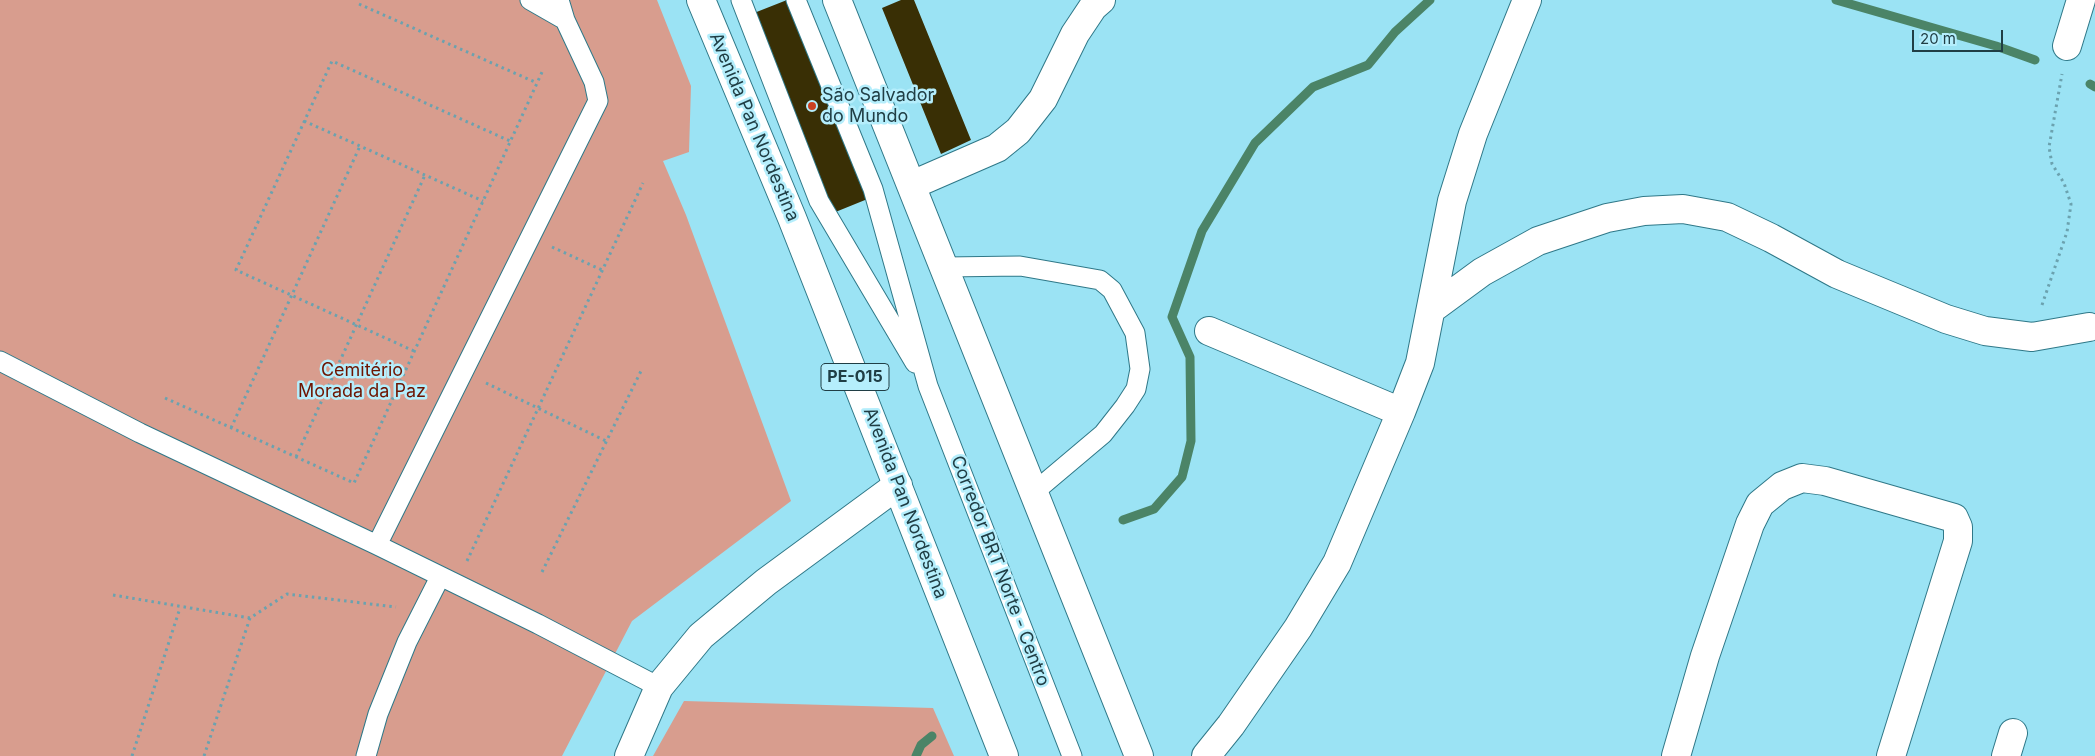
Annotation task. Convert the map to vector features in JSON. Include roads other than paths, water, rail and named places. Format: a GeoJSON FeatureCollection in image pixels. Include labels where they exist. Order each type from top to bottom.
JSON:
{"type":"FeatureCollection","features":[{"type":"Feature","properties":{"kind":"main road","name":"Avenida Pan Nordestina"},"geometry":{"type":"LineString","coordinates":[[701,0],[792,218],[1004,756]]}},
{"type":"Feature","properties":{"kind":"main road"},"geometry":{"type":"LineString","coordinates":[[836,0],[945,267],[1033,493],[1139,756]]}},
{"type":"Feature","properties":{"kind":"main road"},"geometry":{"type":"LineString","coordinates":[[912,185],[997,148],[1018,131],[1043,99],[1075,34],[1093,8],[1102,0]]}},
{"type":"Feature","properties":{"kind":"main road"},"geometry":{"type":"LineString","coordinates":[[1206,756],[1231,725],[1298,628],[1336,563],[1401,412],[1420,363],[1433,308],[1452,201],[1473,134],[1527,0]]}},
{"type":"Feature","properties":{"kind":"main road"},"geometry":{"type":"LineString","coordinates":[[2067,46],[2081,0]]}},
{"type":"Feature","properties":{"kind":"main road"},"geometry":{"type":"LineString","coordinates":[[1433,308],[1482,272],[1538,242],[1607,218],[1644,211],[1683,209],[1727,217],[1772,238],[1837,274],[1946,319],[1985,331],[2032,337],[2089,327]]}},
{"type":"Feature","properties":{"kind":"main road"},"geometry":{"type":"LineString","coordinates":[[1209,331],[1401,412]]}},
{"type":"Feature","properties":{"kind":"main road"},"geometry":{"type":"LineString","coordinates":[[1676,756],[1705,656],[1750,524],[1760,504],[1782,486],[1802,478],[1825,481],[1954,518],[1958,527],[1958,541],[1891,756]]}},
{"type":"Feature","properties":{"kind":"main road"},"geometry":{"type":"LineString","coordinates":[[629,756],[659,687],[701,636],[766,582],[898,485]]}},
{"type":"Feature","properties":{"kind":"lane"},"geometry":{"type":"LineString","coordinates":[[530,0],[565,20]]}},
{"type":"Feature","properties":{"kind":"lane"},"geometry":{"type":"LineString","coordinates":[[377,545],[598,101],[588,65],[565,20],[559,0]]}},
{"type":"Feature","properties":{"kind":"lane","name":"Corredor BRT Norte - Centro"},"geometry":{"type":"LineString","coordinates":[[741,0],[820,201],[928,386]]}},
{"type":"Feature","properties":{"kind":"lane","name":"Corredor BRT Norte - Centro"},"geometry":{"type":"LineString","coordinates":[[796,0],[873,189],[928,386],[1072,756]]}},
{"type":"Feature","properties":{"kind":"lane"},"geometry":{"type":"LineString","coordinates":[[945,267],[1020,266],[1100,280],[1112,290],[1135,333],[1140,369],[1136,389],[1103,434],[1033,493]]}},
{"type":"Feature","properties":{"kind":"lane"},"geometry":{"type":"LineString","coordinates":[[0,361],[140,433],[377,545],[659,687]]}},
{"type":"Feature","properties":{"kind":"lane"},"geometry":{"type":"LineString","coordinates":[[366,756],[378,714],[422,610],[440,577]]}},
{"type":"Feature","properties":{"kind":"waterway"},"geometry":{"type":"LineString","coordinates":[[1123,520],[1154,509],[1182,477],[1191,441],[1190,357],[1172,317],[1202,231],[1255,143],[1313,87],[1368,65],[1395,32],[1430,0]]}},
{"type":"Feature","properties":{"kind":"waterway"},"geometry":{"type":"LineString","coordinates":[[1836,0],[1996,46],[2035,60]]}},
{"type":"Feature","properties":{"kind":"waterway"},"geometry":{"type":"LineString","coordinates":[[2090,84],[2095,87]]}},
{"type":"Feature","properties":{"kind":"waterway"},"geometry":{"type":"LineString","coordinates":[[916,756],[921,745],[932,736]]}},
{"type":"Feature","properties":{"kind":"place","name":"São Salvador do Mundo"},"geometry":{"type":"Point","coordinates":[812,106]}},
{"type":"Feature","properties":{"kind":"park label","name":"Cemitério Morada da Paz"},"geometry":{"type":"Point","coordinates":[362,381]}}]}
